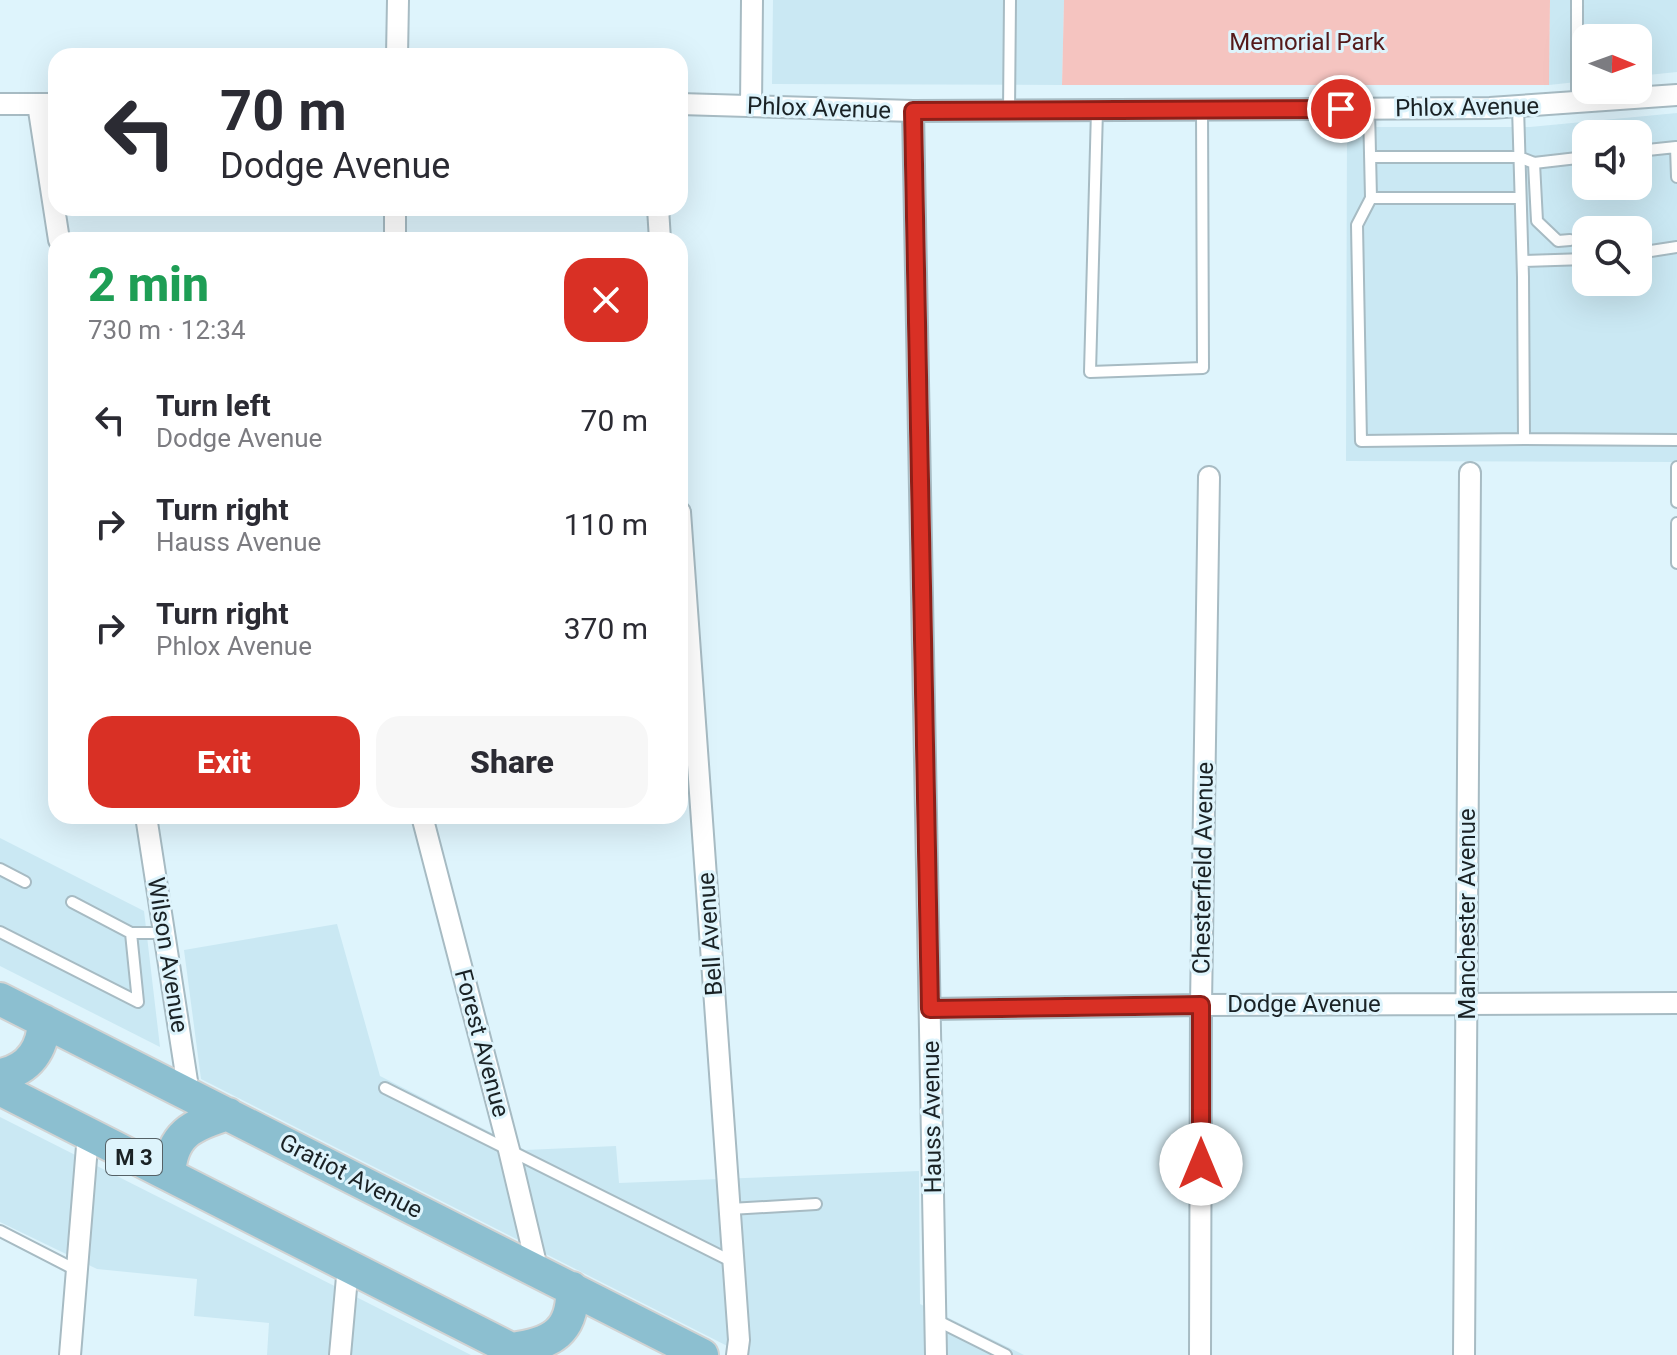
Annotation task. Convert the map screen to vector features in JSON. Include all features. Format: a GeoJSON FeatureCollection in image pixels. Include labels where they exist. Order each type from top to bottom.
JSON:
{"type":"FeatureCollection","features":[{"type":"Feature","properties":{"kind":"main road","name":"Gratiot Avenue"},"geometry":{"type":"LineString","coordinates":[[0,999],[702,1355]]}},
{"type":"Feature","properties":{"kind":"main road"},"geometry":{"type":"LineString","coordinates":[[0,1075],[19,1069],[35,1056],[44,1034],[44,1021]]}},
{"type":"Feature","properties":{"kind":"main road","name":"M 3"},"geometry":{"type":"LineString","coordinates":[[0,1089],[517,1353]]}},
{"type":"Feature","properties":{"kind":"main road"},"geometry":{"type":"LineString","coordinates":[[169,1175],[173,1149],[178,1140],[197,1125],[228,1114]]}},
{"type":"Feature","properties":{"kind":"main road"},"geometry":{"type":"LineString","coordinates":[[517,1353],[545,1342],[561,1330],[571,1312],[572,1288]]}},
{"type":"Feature","properties":{"kind":"street"},"geometry":{"type":"LineString","coordinates":[[397,48],[398,0]]}},
{"type":"Feature","properties":{"kind":"street"},"geometry":{"type":"LineString","coordinates":[[751,106],[752,0]]}},
{"type":"Feature","properties":{"kind":"street","name":"Phlox Avenue"},"geometry":{"type":"LineString","coordinates":[[1652,97],[1677,95]]}},
{"type":"Feature","properties":{"kind":"street","name":"Phlox Avenue"},"geometry":{"type":"LineString","coordinates":[[688,104],[1009,111],[1518,107],[1572,103]]}},
{"type":"Feature","properties":{"kind":"street"},"geometry":{"type":"LineString","coordinates":[[0,104],[47,104]]}},
{"type":"Feature","properties":{"kind":"street","name":"Hauss Avenue"},"geometry":{"type":"LineString","coordinates":[[913,111],[936,1355]]}},
{"type":"Feature","properties":{"kind":"street","name":"Manchester Avenue"},"geometry":{"type":"LineString","coordinates":[[1464,1355],[1470,473]]}},
{"type":"Feature","properties":{"kind":"street","name":"Chesterfield Avenue"},"geometry":{"type":"LineString","coordinates":[[1200,1355],[1201,1005],[1209,477]]}},
{"type":"Feature","properties":{"kind":"street","name":"Bell Avenue"},"geometry":{"type":"LineString","coordinates":[[688,624],[739,1340],[737,1355]]}},
{"type":"Feature","properties":{"kind":"street","name":"Wilson Avenue"},"geometry":{"type":"LineString","coordinates":[[147,824],[189,1094]]}},
{"type":"Feature","properties":{"kind":"street","name":"Forest Avenue"},"geometry":{"type":"LineString","coordinates":[[424,824],[538,1272]]}},
{"type":"Feature","properties":{"kind":"street","name":"Dodge Avenue"},"geometry":{"type":"LineString","coordinates":[[930,1009],[1677,1003]]}},
{"type":"Feature","properties":{"kind":"street"},"geometry":{"type":"LineString","coordinates":[[70,1355],[88,1134]]}},
{"type":"Feature","properties":{"kind":"street"},"geometry":{"type":"LineString","coordinates":[[340,1355],[348,1266]]}},
{"type":"Feature","properties":{"kind":"lane"},"geometry":{"type":"LineString","coordinates":[[1009,111],[1010,0]]}},
{"type":"Feature","properties":{"kind":"lane"},"geometry":{"type":"LineString","coordinates":[[1577,0],[1577,24]]}},
{"type":"Feature","properties":{"kind":"lane"},"geometry":{"type":"LineString","coordinates":[[1518,107],[1524,439]]}},
{"type":"Feature","properties":{"kind":"lane"},"geometry":{"type":"LineString","coordinates":[[1369,109],[1371,198],[1357,225],[1361,441],[1677,440]]}},
{"type":"Feature","properties":{"kind":"lane"},"geometry":{"type":"LineString","coordinates":[[1097,110],[1090,372],[1203,368],[1202,110]]}},
{"type":"Feature","properties":{"kind":"lane"},"geometry":{"type":"LineString","coordinates":[[1652,150],[1676,147],[1677,177]]}},
{"type":"Feature","properties":{"kind":"lane"},"geometry":{"type":"LineString","coordinates":[[1370,157],[1519,157],[1534,163],[1572,159]]}},
{"type":"Feature","properties":{"kind":"lane"},"geometry":{"type":"LineString","coordinates":[[1534,163],[1537,221],[1558,241],[1572,240]]}},
{"type":"Feature","properties":{"kind":"lane"},"geometry":{"type":"LineString","coordinates":[[1371,198],[1520,198]]}},
{"type":"Feature","properties":{"kind":"lane"},"geometry":{"type":"LineString","coordinates":[[1652,251],[1677,247]]}},
{"type":"Feature","properties":{"kind":"lane"},"geometry":{"type":"LineString","coordinates":[[1523,261],[1572,259]]}},
{"type":"Feature","properties":{"kind":"lane"},"geometry":{"type":"LineString","coordinates":[[1677,467],[1677,502]]}},
{"type":"Feature","properties":{"kind":"lane"},"geometry":{"type":"LineString","coordinates":[[1677,523],[1677,563]]}},
{"type":"Feature","properties":{"kind":"lane"},"geometry":{"type":"LineString","coordinates":[[0,869],[25,882]]}},
{"type":"Feature","properties":{"kind":"lane"},"geometry":{"type":"LineString","coordinates":[[72,902],[131,933],[164,933]]}},
{"type":"Feature","properties":{"kind":"lane"},"geometry":{"type":"LineString","coordinates":[[0,932],[138,1002],[131,933]]}},
{"type":"Feature","properties":{"kind":"lane"},"geometry":{"type":"LineString","coordinates":[[385,1088],[733,1262]]}},
{"type":"Feature","properties":{"kind":"lane"},"geometry":{"type":"LineString","coordinates":[[730,1209],[816,1204]]}},
{"type":"Feature","properties":{"kind":"lane"},"geometry":{"type":"LineString","coordinates":[[0,1231],[76,1270]]}},
{"type":"Feature","properties":{"kind":"lane"},"geometry":{"type":"LineString","coordinates":[[934,1319],[1006,1355]]}},
{"type":"Feature","properties":{"kind":"shaded area"},"geometry":{"type":"Polygon","coordinates":[[[773,0],[1064,0],[1062,85],[772,84],[773,0]]]}},
{"type":"Feature","properties":{"kind":"shaded area"},"geometry":{"type":"Polygon","coordinates":[[[1550,0],[1677,0],[1677,72],[1652,75],[1652,24],[1572,24],[1572,83],[1549,85],[1550,0]]]}},
{"type":"Feature","properties":{"kind":"shaded area"},"geometry":{"type":"Polygon","coordinates":[[[1677,113],[1677,462],[1346,461],[1347,127],[1530,127],[1572,123],[1572,200],[1652,200],[1652,120],[1604,120],[1677,113]]]}},
{"type":"Feature","properties":{"kind":"shaded area"},"geometry":{"type":"Polygon","coordinates":[[[0,838],[144,911],[160,1047],[0,966],[0,838]]]}},
{"type":"Feature","properties":{"kind":"shaded area"},"geometry":{"type":"Polygon","coordinates":[[[337,924],[380,1076],[525,1150],[616,1146],[619,1183],[919,1171],[920,1304],[1024,1355],[745,1355],[201,1079],[184,950],[337,924]]]}},
{"type":"Feature","properties":{"kind":"shaded area"},"geometry":{"type":"Polygon","coordinates":[[[0,1117],[471,1355],[267,1355],[269,1323],[194,1316],[197,1279],[97,1269],[0,1222],[0,1117]]]}},
{"type":"Feature","properties":{"kind":"green space","name":"Memorial Park"},"geometry":{"type":"Polygon","coordinates":[[[1064,0],[1550,0],[1549,85],[1062,85],[1064,0]]]}},
{"type":"Feature","properties":{"kind":"route"},"geometry":{"type":"LineString","coordinates":[[1201,1164],[1201,1005],[930,1009],[913,111],[1341,109]]}}]}
